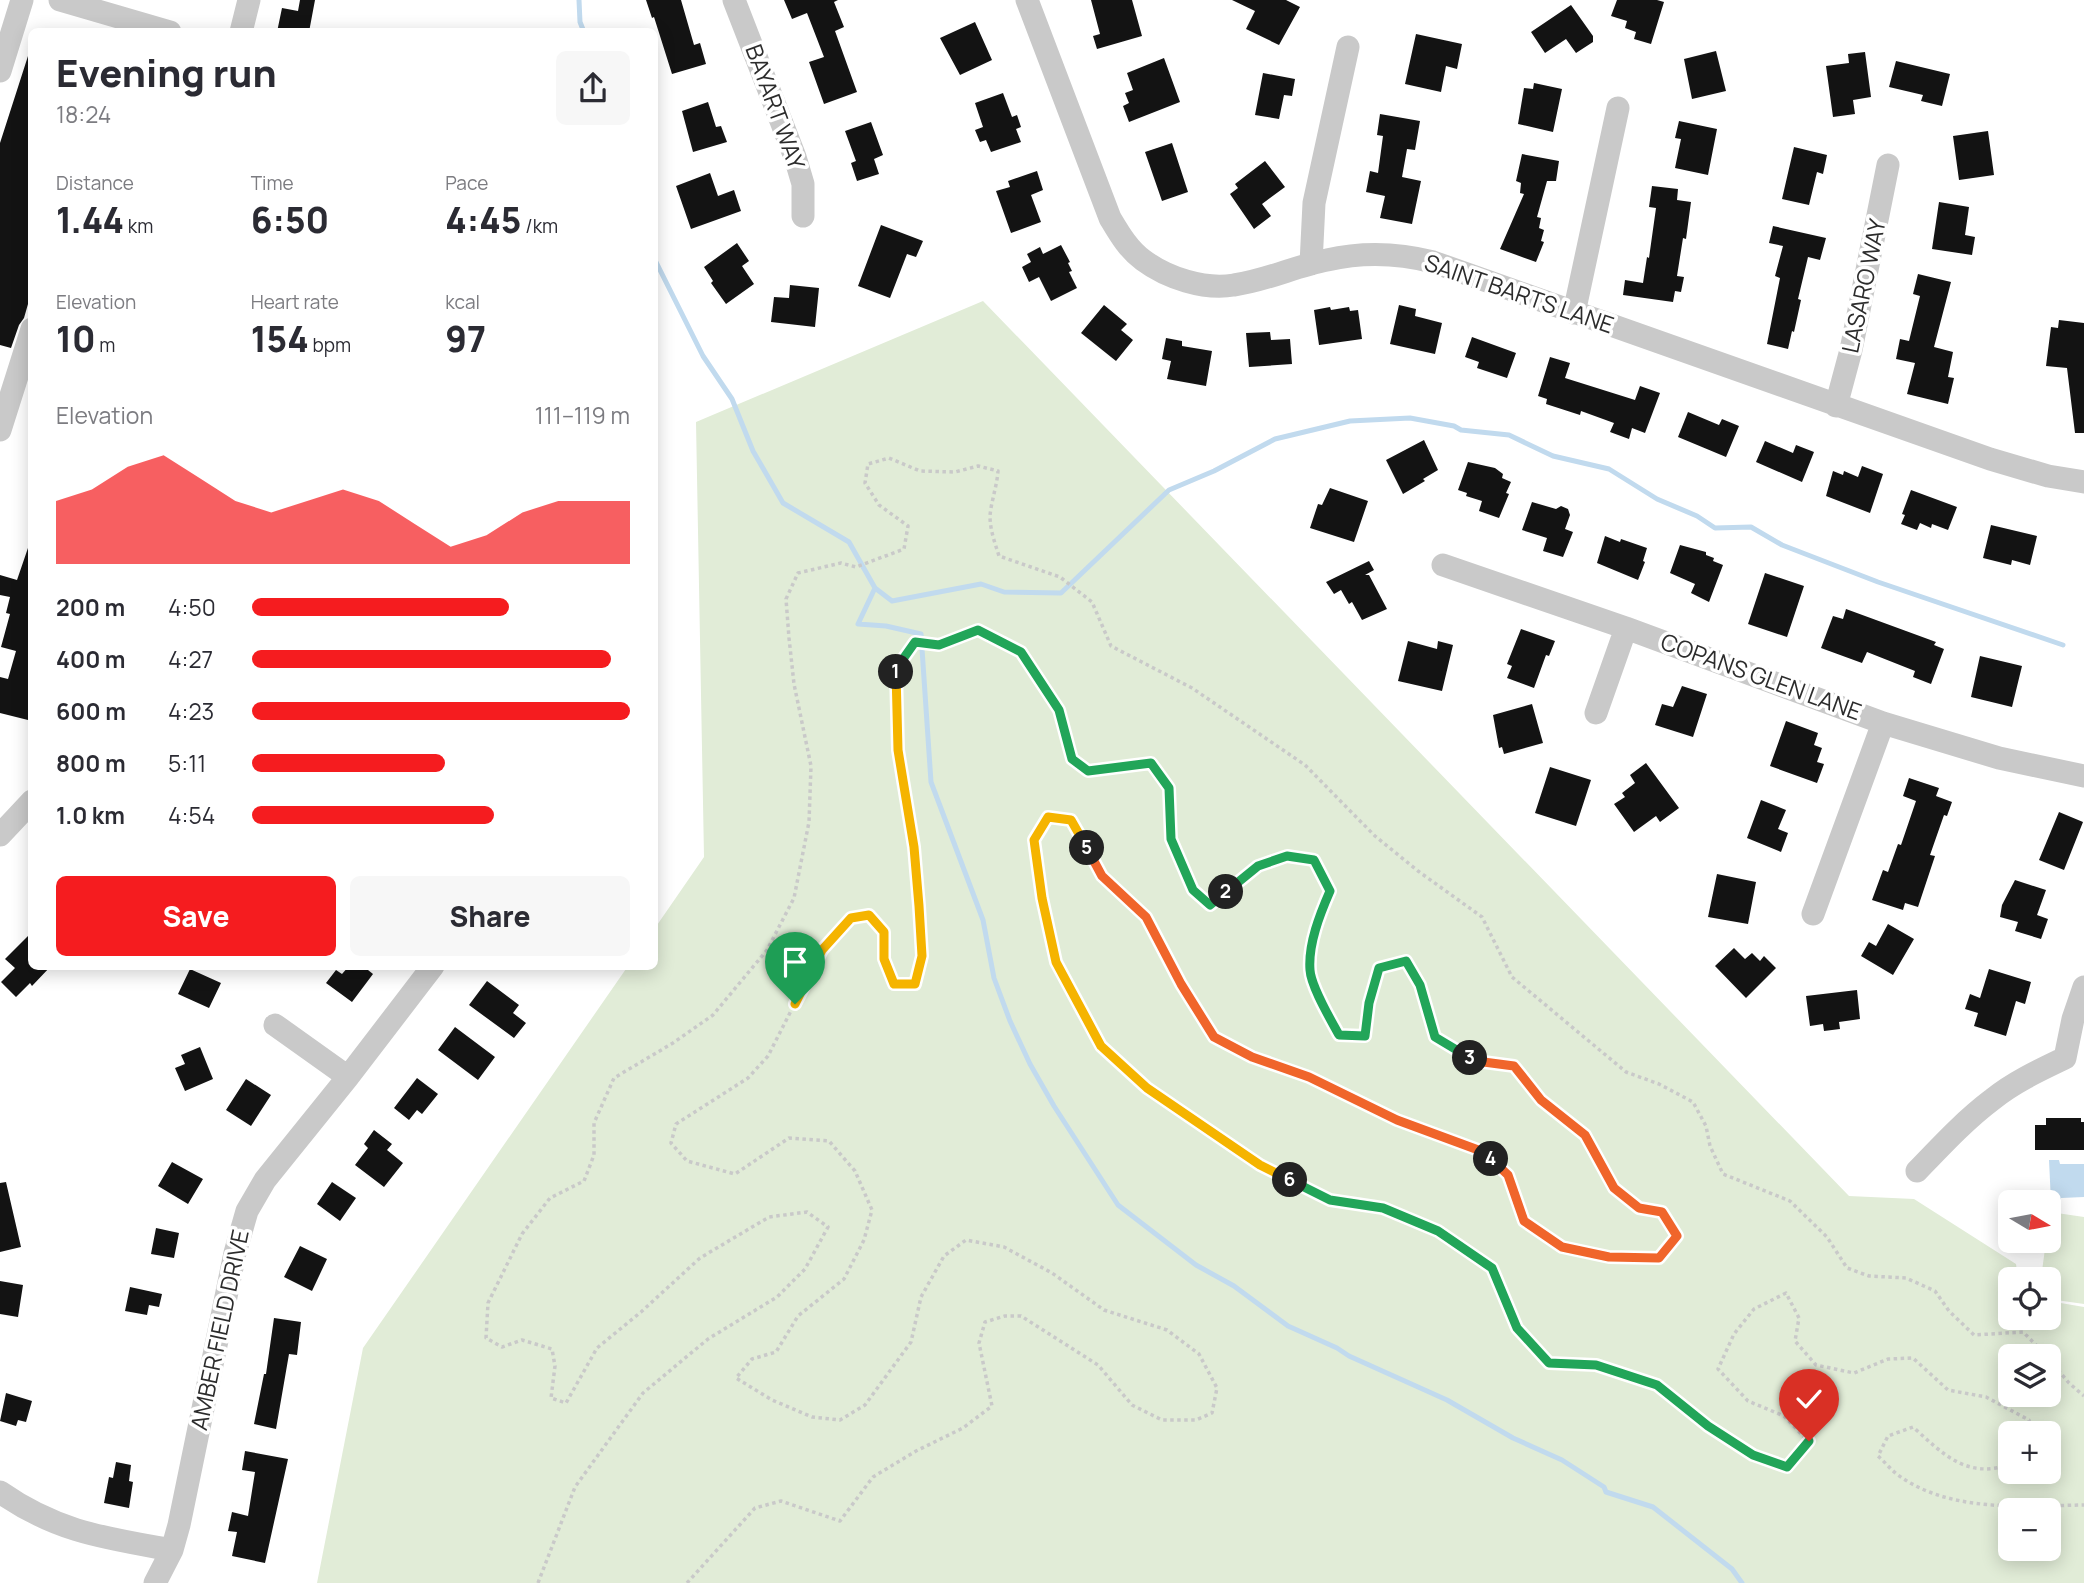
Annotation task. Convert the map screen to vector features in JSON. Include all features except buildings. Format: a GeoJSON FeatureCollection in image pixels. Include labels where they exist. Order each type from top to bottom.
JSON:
{"type":"FeatureCollection","features":[{"type":"Feature","properties":{"kind":"street"},"geometry":{"type":"LineString","coordinates":[[0,71],[22,0]]}},
{"type":"Feature","properties":{"kind":"street"},"geometry":{"type":"LineString","coordinates":[[60,0],[128,17],[159,28]]}},
{"type":"Feature","properties":{"kind":"street"},"geometry":{"type":"LineString","coordinates":[[243,28],[249,0]]}},
{"type":"Feature","properties":{"kind":"street","name":"BAYART WAY"},"geometry":{"type":"LineString","coordinates":[[734,0],[799,170],[805,199],[803,216]]}},
{"type":"Feature","properties":{"kind":"street","name":"SAINT BARTS LANE"},"geometry":{"type":"LineString","coordinates":[[1027,0],[1110,218],[1125,243],[1142,260],[1164,272],[1216,286],[1235,285],[1311,264],[1359,255],[1412,257],[1433,262],[2002,463],[2048,476],[2084,482]]}},
{"type":"Feature","properties":{"kind":"street"},"geometry":{"type":"LineString","coordinates":[[1311,264],[1314,203],[1349,47]]}},
{"type":"Feature","properties":{"kind":"street"},"geometry":{"type":"LineString","coordinates":[[1574,313],[1618,108]]}},
{"type":"Feature","properties":{"kind":"street","name":"LASARO WAY"},"geometry":{"type":"LineString","coordinates":[[1836,406],[1851,350],[1888,165]]}},
{"type":"Feature","properties":{"kind":"street"},"geometry":{"type":"LineString","coordinates":[[0,430],[28,342]]}},
{"type":"Feature","properties":{"kind":"street","name":"COPANS GLEN LANE"},"geometry":{"type":"LineString","coordinates":[[1443,565],[1626,628],[1883,723],[1999,758],[2084,776]]}},
{"type":"Feature","properties":{"kind":"street"},"geometry":{"type":"LineString","coordinates":[[1595,713],[1626,628]]}},
{"type":"Feature","properties":{"kind":"street"},"geometry":{"type":"LineString","coordinates":[[1813,914],[1883,723]]}},
{"type":"Feature","properties":{"kind":"street"},"geometry":{"type":"LineString","coordinates":[[0,835],[28,805]]}},
{"type":"Feature","properties":{"kind":"street","name":"AMBER FIELD DRIVE"},"geometry":{"type":"LineString","coordinates":[[155,1583],[172,1550],[243,1220],[265,1180],[430,970]]}},
{"type":"Feature","properties":{"kind":"street"},"geometry":{"type":"LineString","coordinates":[[1917,1171],[1955,1131],[1994,1098],[2033,1073],[2065,1058],[2073,1019],[2084,987]]}},
{"type":"Feature","properties":{"kind":"street"},"geometry":{"type":"LineString","coordinates":[[275,1024],[348,1077]]}},
{"type":"Feature","properties":{"kind":"street"},"geometry":{"type":"LineString","coordinates":[[0,1492],[67,1529],[172,1550]]}},
{"type":"Feature","properties":{"kind":"path"},"geometry":{"type":"LineString","coordinates":[[538,1583],[575,1487],[643,1393],[708,1339],[777,1297],[805,1269],[828,1227],[807,1212],[769,1217],[700,1258],[597,1348],[566,1403],[551,1398],[555,1366],[552,1349],[522,1340],[502,1346],[486,1338],[488,1303],[522,1234],[550,1198],[584,1181],[594,1155],[594,1124],[614,1078],[673,1043],[713,1015],[767,950],[794,898],[809,822],[811,766],[794,684],[786,599],[798,573],[841,563],[856,567],[904,549],[908,526],[879,505],[865,483],[868,464],[889,458],[920,471],[955,471],[978,466],[998,471],[990,515],[992,535],[999,556],[1060,578],[1072,586],[1092,602],[1111,646],[1192,688],[1305,765],[1375,836],[1482,917],[1512,978],[1574,1032],[1626,1072],[1693,1101],[1706,1126],[1710,1146],[1723,1174],[1790,1201],[1827,1237],[1847,1268],[1869,1276],[1906,1278],[1935,1291],[1949,1311],[1974,1335],[2023,1332],[2035,1344]]}},
{"type":"Feature","properties":{"kind":"path"},"geometry":{"type":"LineString","coordinates":[[687,1583],[755,1508],[781,1502],[840,1521],[873,1477],[916,1451],[963,1428],[992,1406],[979,1343],[985,1322],[1004,1316],[1020,1316],[1098,1365],[1132,1405],[1163,1420],[1196,1420],[1212,1413],[1217,1388],[1199,1354],[1167,1330],[1104,1310],[1052,1273],[1004,1247],[966,1240],[943,1256],[921,1297],[911,1342],[865,1405],[840,1420],[812,1417],[772,1400],[736,1378],[752,1359],[776,1352],[798,1317],[844,1279],[864,1240],[872,1210],[855,1171],[829,1142],[789,1138],[735,1174],[687,1161],[671,1143],[676,1124],[748,1078],[768,1056],[822,950],[851,918],[869,915],[884,932],[884,959],[894,984],[915,984],[922,956],[919,906],[914,847],[898,750],[896,669],[915,642],[939,645],[978,630],[1021,652],[1059,710],[1072,759],[1088,771],[1151,763],[1169,788],[1171,839],[1193,890],[1210,905],[1258,866],[1287,856],[1314,860],[1330,891],[1317,923],[1310,971],[1339,1035],[1365,1036],[1369,1003],[1379,968],[1406,961],[1420,985],[1435,1037],[1476,1061],[1514,1066],[1541,1100],[1585,1135],[1614,1188],[1639,1208],[1662,1212],[1677,1236],[1659,1258],[1609,1257],[1562,1247],[1524,1221],[1508,1175],[1481,1151],[1397,1120],[1309,1077],[1252,1057],[1214,1037],[1181,984],[1146,917],[1102,876],[1071,820],[1048,817],[1034,840],[1042,898],[1056,962],[1101,1046],[1147,1088],[1260,1165],[1330,1200],[1383,1208],[1438,1231],[1492,1268],[1517,1328],[1549,1363],[1596,1365],[1657,1385],[1708,1426],[1753,1455],[1787,1467],[1809,1441],[1784,1416],[1748,1401],[1718,1369],[1734,1334],[1754,1308],[1786,1293],[1799,1318],[1795,1341],[1816,1365],[1854,1373],[1888,1359],[1913,1358],[1948,1390],[1986,1396],[2029,1421]]}},
{"type":"Feature","properties":{"kind":"path"},"geometry":{"type":"LineString","coordinates":[[2061,1374],[2084,1396]]}},
{"type":"Feature","properties":{"kind":"path"},"geometry":{"type":"LineString","coordinates":[[1998,1467],[1983,1470],[1959,1464],[1913,1427],[1888,1436],[1878,1456],[1899,1475],[1938,1496],[1997,1506],[2084,1505]]}},
{"type":"Feature","properties":{"kind":"green space"},"geometry":{"type":"Polygon","coordinates":[[[983,301],[1849,1196],[1914,1199],[2016,1264],[2016,1267],[1998,1267],[1998,1330],[2061,1330],[2061,1303],[2084,1307],[2084,1583],[317,1583],[363,1348],[625,970],[658,970],[658,924],[704,857],[696,422],[983,301]]]}},
{"type":"Feature","properties":{"kind":"green space"},"geometry":{"type":"Polygon","coordinates":[[[2062,1214],[2084,1217],[2084,1304],[2061,1301],[2061,1267],[2043,1267],[2044,1253],[2062,1253],[2062,1214]]]}},
{"type":"Feature","properties":{"kind":"water"},"geometry":{"type":"Polygon","coordinates":[[[2049,1160],[2059,1160],[2060,1164],[2084,1164],[2084,1197],[2062,1198],[2062,1190],[2050,1190],[2049,1160]]]}},
{"type":"Feature","properties":{"kind":"waterway"},"geometry":{"type":"LineString","coordinates":[[579,0],[582,28]]}},
{"type":"Feature","properties":{"kind":"waterway"},"geometry":{"type":"LineString","coordinates":[[658,266],[703,356],[732,399],[753,451],[783,503],[849,542],[875,588],[892,601],[981,584],[1004,592],[1061,593],[1169,490],[1214,471],[1275,439],[1350,421],[1410,418],[1454,426],[1461,430],[1509,435],[1553,456],[1609,469],[1657,499],[1697,516],[1715,528],[1751,527],[1782,545],[1878,582],[2063,645]]}},
{"type":"Feature","properties":{"kind":"waterway"},"geometry":{"type":"LineString","coordinates":[[875,588],[858,624],[886,626],[921,634],[931,782],[983,920],[994,978],[1010,1021],[1054,1106],[1118,1205],[1196,1265],[1234,1286],[1288,1326],[1447,1400],[1513,1438],[1562,1460],[1604,1487],[1606,1492],[1653,1507],[1732,1569],[1742,1583]]}},
{"type":"Feature","properties":{"kind":"route"},"geometry":{"type":"LineString","coordinates":[[795,1004],[822,950],[851,918],[869,915],[884,932],[884,959],[894,984],[915,984],[922,956],[919,906],[914,847],[898,750],[896,669],[915,642],[939,645],[978,630],[1021,652],[1059,710],[1072,759],[1088,771],[1151,763],[1169,788],[1171,839],[1193,890],[1210,905],[1258,866],[1287,856],[1314,860],[1330,891],[1317,923],[1310,971],[1339,1035],[1365,1036],[1369,1003],[1379,968],[1406,961],[1420,985],[1435,1037],[1476,1061],[1514,1066],[1541,1100],[1585,1135],[1614,1188],[1639,1208],[1662,1212],[1677,1236],[1659,1258],[1609,1257],[1562,1247],[1524,1221],[1508,1175],[1481,1151],[1397,1120],[1309,1077],[1252,1057],[1214,1037],[1181,984],[1146,917],[1102,876],[1071,820],[1048,817],[1034,840],[1042,898],[1056,962],[1101,1046],[1147,1088],[1260,1165],[1330,1200],[1383,1208],[1438,1231],[1492,1268],[1517,1328],[1549,1363],[1596,1365],[1657,1385],[1708,1426],[1753,1455],[1787,1467],[1809,1441]]}}]}
